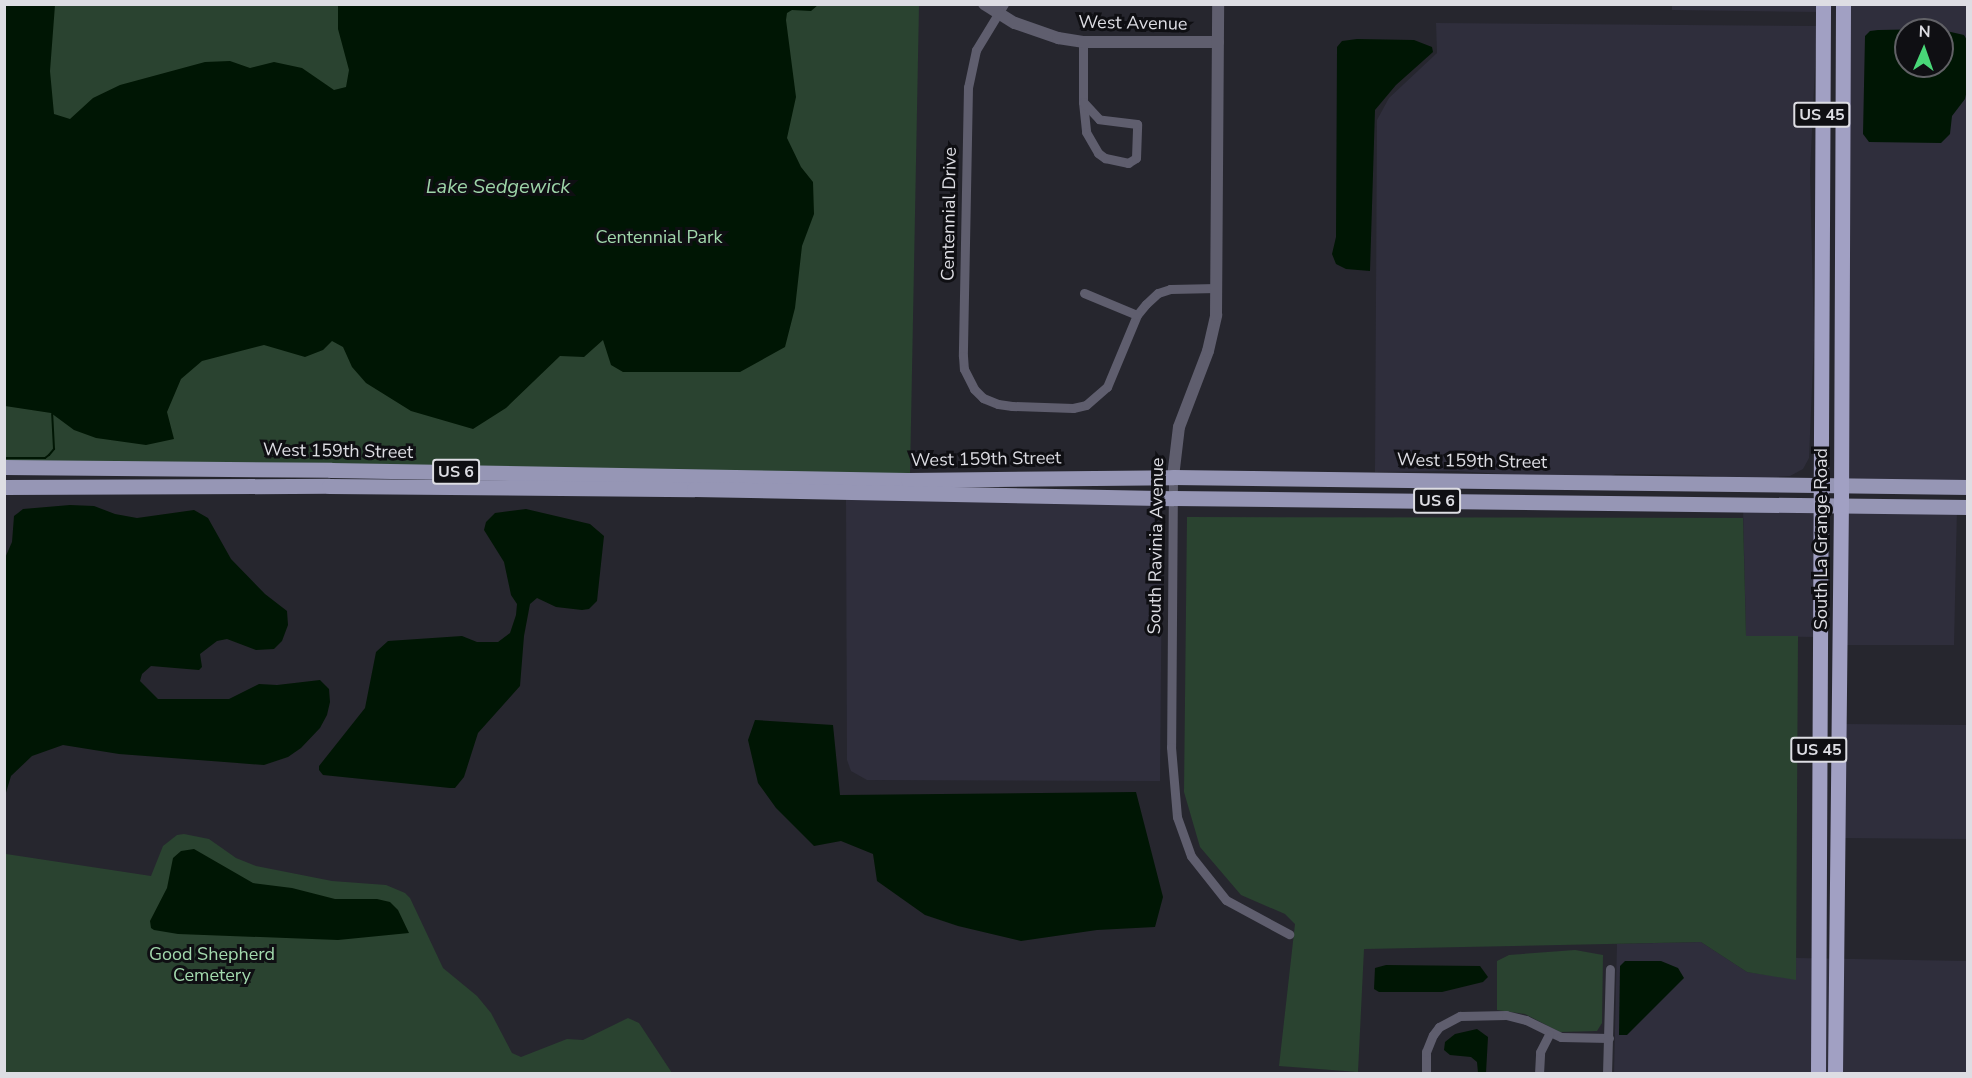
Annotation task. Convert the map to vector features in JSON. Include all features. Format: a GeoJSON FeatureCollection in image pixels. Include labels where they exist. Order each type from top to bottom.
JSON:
{"type":"FeatureCollection","features":[{"type":"Feature","properties":{"kind":"highway","name":"South La Grange Road"},"geometry":{"type":"LineString","coordinates":[[1818,1074],[1823,4]]}},
{"type":"Feature","properties":{"kind":"highway","name":"South La Grange Road"},"geometry":{"type":"LineString","coordinates":[[1835,1074],[1843,4]]}},
{"type":"Feature","properties":{"kind":"main road","name":"West 159th Street"},"geometry":{"type":"LineString","coordinates":[[4,467],[908,480],[1173,477],[1968,487]]}},
{"type":"Feature","properties":{"kind":"main road"},"geometry":{"type":"LineString","coordinates":[[329,486],[331,470]]}},
{"type":"Feature","properties":{"kind":"main road","name":"West 159th Street"},"geometry":{"type":"LineString","coordinates":[[4,487],[329,486],[1968,507]]}},
{"type":"Feature","properties":{"kind":"street","name":"West Avenue"},"geometry":{"type":"LineString","coordinates":[[984,4],[1000,10],[1034,31],[1083,42],[1218,42]]}},
{"type":"Feature","properties":{"kind":"street","name":"South Ravinia Avenue"},"geometry":{"type":"LineString","coordinates":[[1218,4],[1216,315],[1208,351],[1179,427],[1173,477],[1171,747],[1178,817],[1191,856],[1226,900],[1289,934]]}},
{"type":"Feature","properties":{"kind":"street","name":"Centennial Drive"},"geometry":{"type":"LineString","coordinates":[[1000,10],[976,50],[968,87],[964,369],[974,389],[983,398],[998,404],[1073,408],[1086,405],[1098,398],[1107,387],[1137,315]]}},
{"type":"Feature","properties":{"kind":"street"},"geometry":{"type":"LineString","coordinates":[[1083,42],[1083,102],[1086,132],[1098,153],[1115,162],[1128,163],[1137,158],[1137,124],[1099,119],[1083,102]]}},
{"type":"Feature","properties":{"kind":"street"},"geometry":{"type":"LineString","coordinates":[[1084,293],[1137,315],[1158,293],[1170,289],[1216,288]]}},
{"type":"Feature","properties":{"kind":"street"},"geometry":{"type":"LineString","coordinates":[[1607,1074],[1610,969]]}},
{"type":"Feature","properties":{"kind":"street"},"geometry":{"type":"LineString","coordinates":[[1426,1074],[1428,1044],[1439,1027],[1460,1016],[1506,1015],[1526,1020],[1560,1038],[1609,1038]]}},
{"type":"Feature","properties":{"kind":"street"},"geometry":{"type":"LineString","coordinates":[[1539,1074],[1539,1052],[1549,1034]]}},
{"type":"Feature","properties":{"kind":"shaded area"},"geometry":{"type":"Polygon","coordinates":[[[1672,5],[1820,5],[1820,12],[1672,10],[1672,5]]]}},
{"type":"Feature","properties":{"kind":"shaded area"},"geometry":{"type":"Polygon","coordinates":[[[1845,5],[1967,5],[1967,485],[1843,483],[1845,5]]]}},
{"type":"Feature","properties":{"kind":"shaded area"},"geometry":{"type":"Polygon","coordinates":[[[1436,23],[1817,26],[1810,172],[1814,340],[1809,458],[1803,469],[1790,476],[1747,479],[1699,475],[1616,474],[1608,477],[1549,477],[1456,471],[1375,472],[1377,120],[1389,98],[1437,53],[1436,23]]]}},
{"type":"Feature","properties":{"kind":"shaded area"},"geometry":{"type":"Polygon","coordinates":[[[846,497],[1149,504],[1157,516],[1162,559],[1160,781],[867,780],[851,771],[847,760],[846,497]]]}},
{"type":"Feature","properties":{"kind":"shaded area"},"geometry":{"type":"Polygon","coordinates":[[[1743,506],[1817,507],[1817,637],[1746,636],[1743,506]]]}},
{"type":"Feature","properties":{"kind":"shaded area"},"geometry":{"type":"Polygon","coordinates":[[[1843,507],[1957,508],[1954,645],[1842,645],[1843,507]]]}},
{"type":"Feature","properties":{"kind":"shaded area"},"geometry":{"type":"Polygon","coordinates":[[[1843,724],[1967,725],[1967,839],[1840,838],[1843,724]]]}},
{"type":"Feature","properties":{"kind":"shaded area"},"geometry":{"type":"Polygon","coordinates":[[[1701,942],[1747,972],[1795,979],[1796,958],[1967,961],[1967,1073],[1614,1074],[1617,944],[1701,942]]]}},
{"type":"Feature","properties":{"kind":"green space","name":"Lake Sedgewick"},"geometry":{"type":"Polygon","coordinates":[[[5,5],[919,5],[910,474],[5,461],[5,5]]]}},
{"type":"Feature","properties":{"kind":"green space"},"geometry":{"type":"Polygon","coordinates":[[[1187,517],[1743,518],[1746,636],[1798,636],[1796,980],[1747,972],[1701,942],[1364,949],[1358,1072],[1279,1066],[1295,924],[1285,914],[1241,895],[1200,847],[1184,792],[1187,517]]]}},
{"type":"Feature","properties":{"kind":"green space","name":"Good Shepherd Cemetery"},"geometry":{"type":"Polygon","coordinates":[[[184,834],[209,839],[236,858],[256,866],[332,881],[386,885],[405,893],[410,898],[443,968],[477,996],[491,1013],[512,1053],[521,1057],[567,1039],[583,1040],[628,1018],[639,1023],[672,1073],[5,1074],[6,854],[151,876],[163,846],[177,835],[184,834]]]}},
{"type":"Feature","properties":{"kind":"green space"},"geometry":{"type":"Polygon","coordinates":[[[1575,950],[1603,955],[1602,1023],[1597,1031],[1560,1032],[1525,1014],[1497,1010],[1497,961],[1509,955],[1575,950]]]}},
{"type":"Feature","properties":{"kind":"water","name":"Lake Sedgewick"},"geometry":{"type":"Polygon","coordinates":[[[4,5],[55,5],[50,71],[54,114],[70,119],[93,98],[120,85],[205,62],[230,61],[250,68],[274,62],[302,68],[334,90],[346,87],[349,70],[338,29],[338,5],[818,5],[811,11],[792,10],[787,13],[786,20],[796,97],[787,138],[801,167],[813,182],[814,214],[802,246],[795,308],[785,347],[740,372],[623,372],[611,365],[603,340],[584,357],[560,356],[506,408],[473,429],[411,411],[366,383],[352,367],[343,347],[332,341],[323,350],[305,357],[264,345],[202,361],[181,379],[167,412],[174,439],[146,445],[96,438],[74,430],[51,413],[5,406],[4,5]]]}},
{"type":"Feature","properties":{"kind":"water"},"geometry":{"type":"Polygon","coordinates":[[[1894,30],[1894,78],[1954,78],[1954,33],[1964,35],[1968,42],[1965,99],[1952,116],[1950,134],[1941,143],[1869,142],[1863,134],[1865,36],[1870,31],[1894,30]]]}},
{"type":"Feature","properties":{"kind":"water"},"geometry":{"type":"Polygon","coordinates":[[[1414,40],[1432,47],[1433,52],[1396,85],[1375,110],[1370,271],[1346,269],[1336,264],[1332,254],[1336,237],[1337,47],[1342,41],[1414,40]]]}},
{"type":"Feature","properties":{"kind":"water"},"geometry":{"type":"Polygon","coordinates":[[[70,505],[94,506],[115,514],[137,518],[194,510],[208,518],[231,559],[265,594],[287,611],[288,625],[282,641],[274,649],[256,650],[227,639],[217,641],[200,654],[202,667],[199,670],[151,666],[142,674],[140,681],[158,699],[229,699],[259,684],[277,685],[320,680],[329,689],[330,702],[327,715],[320,728],[301,748],[288,757],[264,765],[119,754],[63,745],[32,756],[11,776],[5,796],[5,558],[12,542],[14,516],[23,509],[70,505]]]}},
{"type":"Feature","properties":{"kind":"water"},"geometry":{"type":"Polygon","coordinates":[[[526,509],[590,524],[604,536],[597,601],[589,609],[582,610],[556,607],[537,598],[530,604],[524,636],[520,686],[478,733],[464,777],[455,788],[450,788],[323,775],[319,766],[365,708],[376,652],[388,641],[462,636],[477,642],[498,642],[510,633],[517,604],[511,595],[504,562],[484,530],[486,522],[495,513],[526,509]]]}},
{"type":"Feature","properties":{"kind":"water"},"geometry":{"type":"Polygon","coordinates":[[[755,720],[833,725],[840,795],[1136,792],[1163,897],[1155,927],[1097,930],[1021,941],[958,926],[925,915],[877,881],[873,854],[841,841],[814,846],[776,808],[758,783],[748,740],[755,720]]]}},
{"type":"Feature","properties":{"kind":"water"},"geometry":{"type":"Polygon","coordinates":[[[194,849],[253,883],[292,888],[335,899],[377,899],[390,902],[398,910],[409,933],[338,940],[178,934],[154,930],[151,928],[150,921],[167,888],[173,858],[181,851],[194,849]]]}},
{"type":"Feature","properties":{"kind":"water"},"geometry":{"type":"Polygon","coordinates":[[[1625,961],[1661,961],[1678,968],[1684,978],[1627,1035],[1619,1035],[1620,966],[1625,961]]]}},
{"type":"Feature","properties":{"kind":"water"},"geometry":{"type":"Polygon","coordinates":[[[1386,965],[1480,966],[1488,977],[1483,982],[1442,992],[1379,992],[1374,989],[1375,968],[1386,965]]]}},
{"type":"Feature","properties":{"kind":"water"},"geometry":{"type":"Polygon","coordinates":[[[1477,1029],[1488,1037],[1486,1073],[1478,1073],[1477,1062],[1471,1057],[1450,1055],[1444,1050],[1445,1042],[1455,1034],[1477,1029]]]}},
{"type":"Feature","properties":{"kind":"waterway"},"geometry":{"type":"LineString","coordinates":[[4,458],[45,458],[49,455],[54,449],[52,414]]}},
{"type":"Feature","properties":{"kind":"park label","name":"Centennial Park"},"geometry":{"type":"Point","coordinates":[659,237]}}]}
